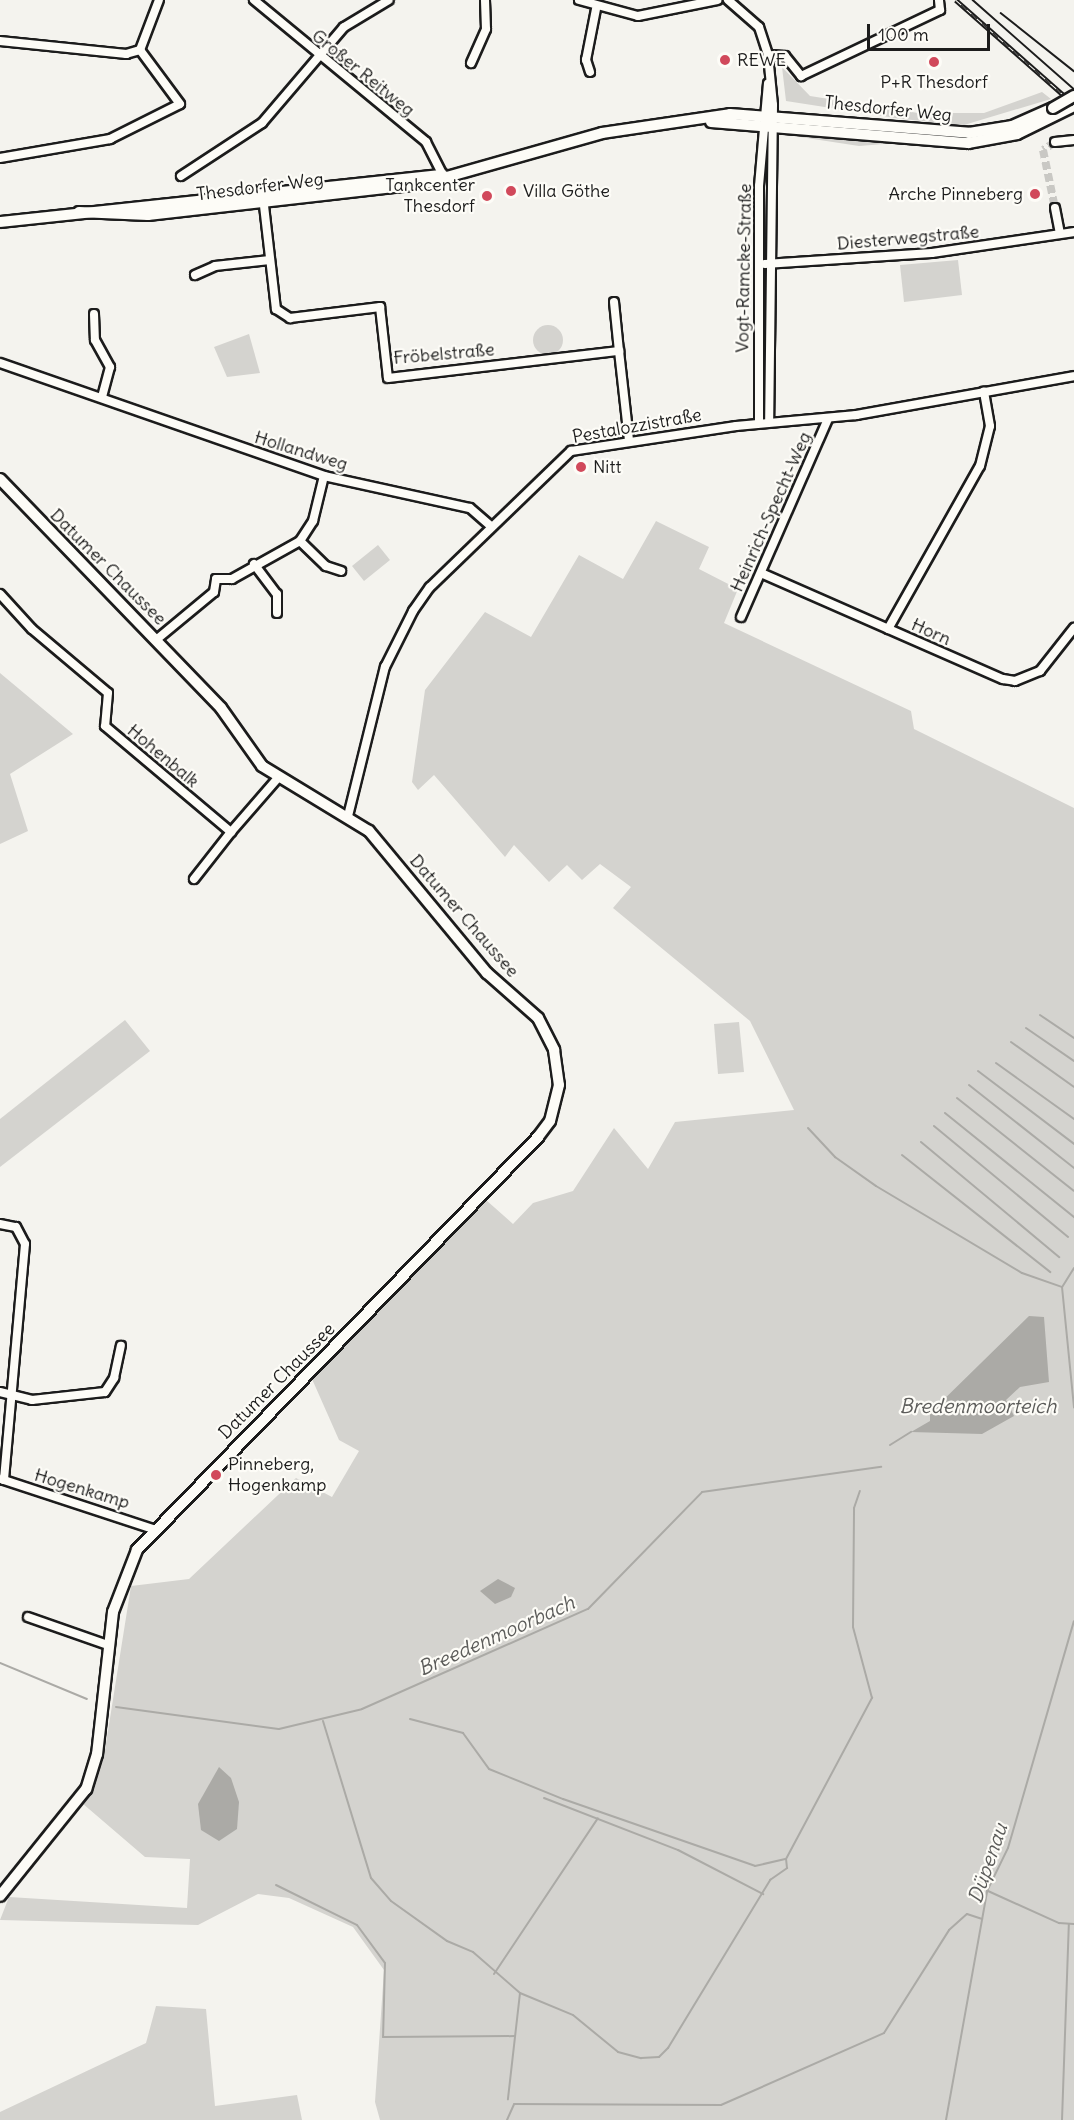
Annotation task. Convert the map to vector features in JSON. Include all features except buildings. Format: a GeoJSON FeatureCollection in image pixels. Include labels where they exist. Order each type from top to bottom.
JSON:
{"type":"FeatureCollection","features":[{"type":"Feature","properties":{"kind":"street"},"geometry":{"type":"LineString","coordinates":[[140,50],[159,0]]}},
{"type":"Feature","properties":{"kind":"street","name":"Großer Reitweg"},"geometry":{"type":"LineString","coordinates":[[254,0],[320,59],[426,142],[443,175]]}},
{"type":"Feature","properties":{"kind":"street"},"geometry":{"type":"LineString","coordinates":[[182,176],[262,123],[320,59],[344,27],[389,0]]}},
{"type":"Feature","properties":{"kind":"street"},"geometry":{"type":"LineString","coordinates":[[471,63],[486,29],[485,0]]}},
{"type":"Feature","properties":{"kind":"street"},"geometry":{"type":"LineString","coordinates":[[579,0],[596,9],[656,16],[717,0]]}},
{"type":"Feature","properties":{"kind":"street"},"geometry":{"type":"LineString","coordinates":[[728,0],[759,27],[768,55],[768,119]]}},
{"type":"Feature","properties":{"kind":"street"},"geometry":{"type":"LineString","coordinates":[[768,55],[785,56],[801,76],[940,9],[939,0]]}},
{"type":"Feature","properties":{"kind":"street"},"geometry":{"type":"LineString","coordinates":[[590,72],[586,60],[596,9]]}},
{"type":"Feature","properties":{"kind":"street"},"geometry":{"type":"LineString","coordinates":[[0,41],[126,54],[140,50]]}},
{"type":"Feature","properties":{"kind":"street"},"geometry":{"type":"LineString","coordinates":[[0,158],[110,139],[180,104],[140,50]]}},
{"type":"Feature","properties":{"kind":"street","name":"Thesdorfer Weg"},"geometry":{"type":"LineString","coordinates":[[1056,111],[1074,96]]}},
{"type":"Feature","properties":{"kind":"street","name":"Thesdorfer Weg"},"geometry":{"type":"LineString","coordinates":[[0,222],[79,212],[263,198],[443,175],[602,132],[692,121],[768,119],[969,133],[1012,126],[1074,106]]}},
{"type":"Feature","properties":{"kind":"street","name":"Vogt-Ramcke-Straße"},"geometry":{"type":"LineString","coordinates":[[768,119],[769,422]]}},
{"type":"Feature","properties":{"kind":"street","name":"Vogt-Ramcke-Straße"},"geometry":{"type":"LineString","coordinates":[[759,423],[758,265],[768,119]]}},
{"type":"Feature","properties":{"kind":"street"},"geometry":{"type":"LineString","coordinates":[[1055,142],[1074,140]]}},
{"type":"Feature","properties":{"kind":"street","name":"Fröbelstraße"},"geometry":{"type":"LineString","coordinates":[[263,198],[276,309],[290,318],[380,307],[388,378],[619,351]]}},
{"type":"Feature","properties":{"kind":"street"},"geometry":{"type":"LineString","coordinates":[[1055,208],[1060,234]]}},
{"type":"Feature","properties":{"kind":"street","name":"Diesterwegstraße"},"geometry":{"type":"LineString","coordinates":[[758,265],[932,253],[1074,232]]}},
{"type":"Feature","properties":{"kind":"street"},"geometry":{"type":"LineString","coordinates":[[195,275],[215,266],[270,260]]}},
{"type":"Feature","properties":{"kind":"street"},"geometry":{"type":"LineString","coordinates":[[614,302],[629,440]]}},
{"type":"Feature","properties":{"kind":"street"},"geometry":{"type":"LineString","coordinates":[[94,314],[95,340],[110,367],[102,397]]}},
{"type":"Feature","properties":{"kind":"street","name":"Hollandweg"},"geometry":{"type":"LineString","coordinates":[[0,363],[324,476],[470,508],[490,526]]}},
{"type":"Feature","properties":{"kind":"street","name":"Pestalozzistraße"},"geometry":{"type":"LineString","coordinates":[[348,816],[378,688],[393,649],[430,587],[490,526],[571,451],[629,440],[759,423],[828,419],[1074,376]]}},
{"type":"Feature","properties":{"kind":"street"},"geometry":{"type":"LineString","coordinates":[[888,629],[980,466],[990,426],[984,392]]}},
{"type":"Feature","properties":{"kind":"street","name":"Heinrich-Specht-Weg"},"geometry":{"type":"LineString","coordinates":[[741,617],[828,419]]}},
{"type":"Feature","properties":{"kind":"street"},"geometry":{"type":"LineString","coordinates":[[156,640],[213,592],[216,579],[232,579],[254,564],[300,541],[313,521],[324,476]]}},
{"type":"Feature","properties":{"kind":"street","name":"Datumer Chaussee"},"geometry":{"type":"LineString","coordinates":[[0,479],[221,708],[277,779],[348,816],[369,831],[486,973],[538,1018],[558,1066],[557,1103],[538,1137],[153,1529],[120,1583],[108,1645],[97,1755],[86,1789],[0,1896]]}},
{"type":"Feature","properties":{"kind":"street"},"geometry":{"type":"LineString","coordinates":[[300,541],[326,566],[341,571]]}},
{"type":"Feature","properties":{"kind":"street"},"geometry":{"type":"LineString","coordinates":[[254,564],[277,594],[277,613]]}},
{"type":"Feature","properties":{"kind":"street","name":"Horn"},"geometry":{"type":"LineString","coordinates":[[761,573],[888,629],[1015,681],[1040,671],[1074,628]]}},
{"type":"Feature","properties":{"kind":"street","name":"Hohenbalk"},"geometry":{"type":"LineString","coordinates":[[0,594],[32,629],[108,693],[105,726],[231,832]]}},
{"type":"Feature","properties":{"kind":"street"},"geometry":{"type":"LineString","coordinates":[[194,879],[277,779]]}},
{"type":"Feature","properties":{"kind":"street"},"geometry":{"type":"LineString","coordinates":[[0,1224],[16,1227],[25,1244],[15,1397],[2,1480]]}},
{"type":"Feature","properties":{"kind":"street"},"geometry":{"type":"LineString","coordinates":[[0,1392],[32,1400],[105,1392],[121,1346]]}},
{"type":"Feature","properties":{"kind":"street","name":"Hogenkamp"},"geometry":{"type":"LineString","coordinates":[[2,1480],[153,1529]]}},
{"type":"Feature","properties":{"kind":"street"},"geometry":{"type":"LineString","coordinates":[[28,1617],[108,1645]]}},
{"type":"Feature","properties":{"kind":"shaded area"},"geometry":{"type":"Polygon","coordinates":[[[782,67],[810,96],[918,113],[984,113],[1042,92],[1051,99],[964,125],[902,119],[786,101],[782,67]]]}},
{"type":"Feature","properties":{"kind":"shaded area"},"geometry":{"type":"Polygon","coordinates":[[[792,131],[896,143],[859,146],[787,135],[792,131]]]}},
{"type":"Feature","properties":{"kind":"shaded area"},"geometry":{"type":"Polygon","coordinates":[[[958,260],[962,295],[904,302],[900,265],[958,260]]]}},
{"type":"Feature","properties":{"kind":"shaded area"},"geometry":{"type":"Polygon","coordinates":[[[548,325],[558,330],[563,340],[558,350],[548,355],[538,350],[533,340],[538,330],[548,325]]]}},
{"type":"Feature","properties":{"kind":"shaded area"},"geometry":{"type":"Polygon","coordinates":[[[249,334],[260,373],[227,377],[214,347],[249,334]]]}},
{"type":"Feature","properties":{"kind":"shaded area"},"geometry":{"type":"Polygon","coordinates":[[[656,521],[709,547],[699,569],[738,589],[724,623],[911,711],[914,729],[1074,808],[1074,2120],[380,2120],[375,2102],[384,1970],[353,1927],[289,1898],[258,1894],[198,1925],[0,1920],[9,1897],[187,1908],[190,1859],[145,1857],[82,1803],[104,1756],[131,1586],[189,1579],[296,1478],[332,1497],[359,1451],[339,1440],[312,1379],[486,1200],[513,1224],[533,1203],[573,1191],[614,1128],[648,1169],[675,1122],[794,1110],[750,1021],[613,908],[631,887],[600,864],[582,880],[567,865],[549,882],[514,845],[505,857],[434,775],[418,790],[412,782],[425,690],[485,612],[531,637],[579,555],[623,579],[656,521]]]}},
{"type":"Feature","properties":{"kind":"shaded area"},"geometry":{"type":"Polygon","coordinates":[[[378,545],[390,560],[364,581],[352,566],[378,545]]]}},
{"type":"Feature","properties":{"kind":"shaded area"},"geometry":{"type":"Polygon","coordinates":[[[0,673],[73,734],[10,774],[28,831],[0,844],[0,673]]]}},
{"type":"Feature","properties":{"kind":"shaded area"},"geometry":{"type":"Polygon","coordinates":[[[125,1020],[150,1051],[0,1167],[0,1119],[125,1020]]]}},
{"type":"Feature","properties":{"kind":"shaded area"},"geometry":{"type":"Polygon","coordinates":[[[739,1022],[744,1072],[718,1074],[714,1024],[739,1022]]]}},
{"type":"Feature","properties":{"kind":"shaded area"},"geometry":{"type":"Polygon","coordinates":[[[156,2006],[206,2009],[215,2106],[297,2095],[302,2120],[0,2120],[0,2112],[146,2043],[156,2006]]]}},
{"type":"Feature","properties":{"kind":"water","name":"Bredenmoorteich"},"geometry":{"type":"Polygon","coordinates":[[[1029,1316],[1044,1317],[1049,1382],[1020,1387],[1006,1400],[1014,1416],[982,1434],[911,1432],[930,1421],[930,1413],[1029,1316]]]}},
{"type":"Feature","properties":{"kind":"water"},"geometry":{"type":"Polygon","coordinates":[[[498,1579],[515,1588],[511,1597],[495,1604],[480,1591],[498,1579]]]}},
{"type":"Feature","properties":{"kind":"water"},"geometry":{"type":"Polygon","coordinates":[[[219,1767],[231,1778],[239,1802],[237,1829],[219,1841],[201,1830],[198,1804],[219,1767]]]}},
{"type":"Feature","properties":{"kind":"waterway"},"geometry":{"type":"LineString","coordinates":[[1040,1015],[1074,1038]]}},
{"type":"Feature","properties":{"kind":"waterway"},"geometry":{"type":"LineString","coordinates":[[1026,1028],[1074,1061]]}},
{"type":"Feature","properties":{"kind":"waterway"},"geometry":{"type":"LineString","coordinates":[[1011,1042],[1074,1087]]}},
{"type":"Feature","properties":{"kind":"waterway"},"geometry":{"type":"LineString","coordinates":[[996,1063],[1074,1119]]}},
{"type":"Feature","properties":{"kind":"waterway"},"geometry":{"type":"LineString","coordinates":[[978,1071],[1074,1144]]}},
{"type":"Feature","properties":{"kind":"waterway"},"geometry":{"type":"LineString","coordinates":[[969,1085],[1074,1168]]}},
{"type":"Feature","properties":{"kind":"waterway"},"geometry":{"type":"LineString","coordinates":[[957,1098],[1074,1191]]}},
{"type":"Feature","properties":{"kind":"waterway"},"geometry":{"type":"LineString","coordinates":[[945,1113],[1074,1217]]}},
{"type":"Feature","properties":{"kind":"waterway"},"geometry":{"type":"LineString","coordinates":[[934,1126],[1068,1237]]}},
{"type":"Feature","properties":{"kind":"waterway"},"geometry":{"type":"LineString","coordinates":[[808,1128],[835,1157],[876,1186],[1022,1273],[1062,1287]]}},
{"type":"Feature","properties":{"kind":"waterway"},"geometry":{"type":"LineString","coordinates":[[921,1142],[1059,1257]]}},
{"type":"Feature","properties":{"kind":"waterway"},"geometry":{"type":"LineString","coordinates":[[902,1155],[1050,1272]]}},
{"type":"Feature","properties":{"kind":"waterway","name":"Düpenau"},"geometry":{"type":"LineString","coordinates":[[1074,1268],[1062,1287],[1074,1407]]}},
{"type":"Feature","properties":{"kind":"waterway"},"geometry":{"type":"LineString","coordinates":[[890,1445],[911,1432]]}},
{"type":"Feature","properties":{"kind":"waterway","name":"Breedenmoorbach"},"geometry":{"type":"LineString","coordinates":[[116,1707],[279,1729],[362,1709],[588,1609],[702,1492],[881,1467]]}},
{"type":"Feature","properties":{"kind":"waterway"},"geometry":{"type":"LineString","coordinates":[[520,1993],[573,2015],[618,2052],[641,2058],[659,2057],[668,2048],[770,1880],[787,1868],[786,1859],[872,1698],[853,1627],[854,1508],[860,1491]]}},
{"type":"Feature","properties":{"kind":"waterway","name":"Düpenau"},"geometry":{"type":"LineString","coordinates":[[946,2120],[987,1891],[1008,1848],[1074,1621]]}},
{"type":"Feature","properties":{"kind":"waterway","name":"Breedenmoorbach"},"geometry":{"type":"LineString","coordinates":[[0,1663],[87,1699]]}},
{"type":"Feature","properties":{"kind":"waterway"},"geometry":{"type":"LineString","coordinates":[[410,1719],[463,1733],[489,1769],[563,1799],[755,1866],[785,1859]]}},
{"type":"Feature","properties":{"kind":"waterway"},"geometry":{"type":"LineString","coordinates":[[323,1721],[371,1878],[391,1901],[447,1941],[473,1952],[520,1993],[508,2099]]}},
{"type":"Feature","properties":{"kind":"waterway"},"geometry":{"type":"LineString","coordinates":[[544,1798],[678,1850],[763,1894]]}},
{"type":"Feature","properties":{"kind":"waterway"},"geometry":{"type":"LineString","coordinates":[[494,1974],[598,1818]]}},
{"type":"Feature","properties":{"kind":"waterway"},"geometry":{"type":"LineString","coordinates":[[276,1885],[357,1925],[385,1963],[383,2037],[515,2036]]}},
{"type":"Feature","properties":{"kind":"waterway"},"geometry":{"type":"LineString","coordinates":[[988,1891],[1059,1923],[1074,1924]]}},
{"type":"Feature","properties":{"kind":"waterway"},"geometry":{"type":"LineString","coordinates":[[507,2120],[514,2104],[721,2105],[884,2033],[949,1930],[967,1914],[982,1919]]}},
{"type":"Feature","properties":{"kind":"waterway"},"geometry":{"type":"LineString","coordinates":[[1062,2120],[1069,1924]]}},
{"type":"Feature","properties":{"kind":"tunnel"},"geometry":{"type":"LineString","coordinates":[[1055,142],[1043,150],[1055,208]]}},
{"type":"Feature","properties":{"kind":"tram line"},"geometry":{"type":"LineString","coordinates":[[973,0],[1074,89]]}},
{"type":"Feature","properties":{"kind":"tram line"},"geometry":{"type":"LineString","coordinates":[[1001,13],[1074,71]]}},
{"type":"Feature","properties":{"kind":"railway"},"geometry":{"type":"LineString","coordinates":[[956,0],[1074,104]]}},
{"type":"Feature","properties":{"kind":"place","name":"REWE"},"geometry":{"type":"Point","coordinates":[725,60]}},
{"type":"Feature","properties":{"kind":"place","name":"P+R Thesdorf"},"geometry":{"type":"Point","coordinates":[934,62]}},
{"type":"Feature","properties":{"kind":"place","name":"Villa Göthe"},"geometry":{"type":"Point","coordinates":[511,191]}},
{"type":"Feature","properties":{"kind":"place","name":"Arche Pinneberg"},"geometry":{"type":"Point","coordinates":[1035,194]}},
{"type":"Feature","properties":{"kind":"place","name":"Tankcenter Thesdorf"},"geometry":{"type":"Point","coordinates":[487,196]}},
{"type":"Feature","properties":{"kind":"place","name":"Nitt"},"geometry":{"type":"Point","coordinates":[581,467]}},
{"type":"Feature","properties":{"kind":"place","name":"Pinneberg, Hogenkamp"},"geometry":{"type":"Point","coordinates":[216,1475]}}]}
